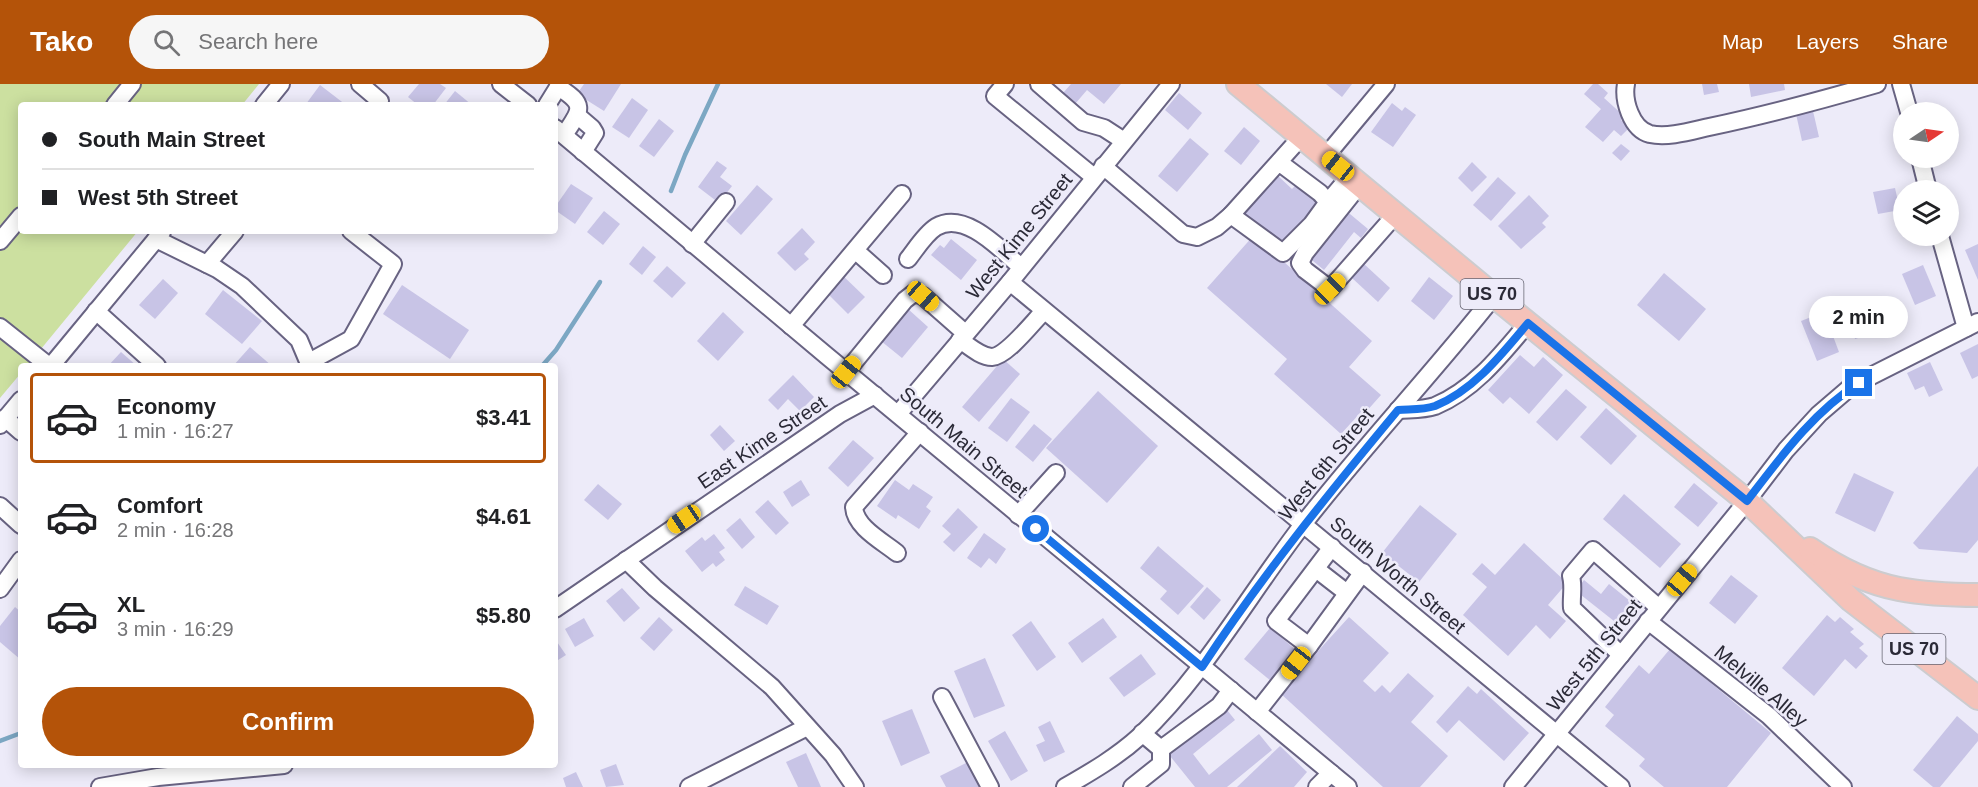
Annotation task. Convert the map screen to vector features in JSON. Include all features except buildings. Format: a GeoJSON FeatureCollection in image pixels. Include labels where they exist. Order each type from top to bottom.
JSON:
{"type":"FeatureCollection","features":[{"type":"Feature","properties":{"kind":"main road","name":"US 70"},"geometry":{"type":"LineString","coordinates":[[1238,84],[1787,534],[1822,557],[1866,578],[1898,589],[1978,595]]}},
{"type":"Feature","properties":{"kind":"main road","name":"US 70"},"geometry":{"type":"LineString","coordinates":[[1747,501],[1851,600],[1978,698]]}},
{"type":"Feature","properties":{"kind":"street"},"geometry":{"type":"LineString","coordinates":[[117,102],[132,84]]}},
{"type":"Feature","properties":{"kind":"street"},"geometry":{"type":"LineString","coordinates":[[266,102],[281,84]]}},
{"type":"Feature","properties":{"kind":"street"},"geometry":{"type":"LineString","coordinates":[[360,84],[380,101]]}},
{"type":"Feature","properties":{"kind":"street"},"geometry":{"type":"LineString","coordinates":[[501,84],[524,102]]}},
{"type":"Feature","properties":{"kind":"street"},"geometry":{"type":"LineString","coordinates":[[1005,84],[995,96],[1183,234],[1197,237],[1217,227],[1231,215],[1302,136]]}},
{"type":"Feature","properties":{"kind":"street"},"geometry":{"type":"LineString","coordinates":[[1039,84],[1083,122],[1104,128],[1125,141]]}},
{"type":"Feature","properties":{"kind":"street","name":"West Kime Street"},"geometry":{"type":"LineString","coordinates":[[898,414],[1010,282],[1171,84]]}},
{"type":"Feature","properties":{"kind":"street"},"geometry":{"type":"LineString","coordinates":[[1326,156],[1386,84]]}},
{"type":"Feature","properties":{"kind":"street"},"geometry":{"type":"LineString","coordinates":[[1626,84],[1627,104],[1635,124],[1648,134],[1664,134],[1748,119],[1877,84]]}},
{"type":"Feature","properties":{"kind":"street"},"geometry":{"type":"LineString","coordinates":[[1901,84],[1906,102]]}},
{"type":"Feature","properties":{"kind":"street"},"geometry":{"type":"LineString","coordinates":[[549,102],[559,86],[578,91],[578,116],[595,134],[583,152]]}},
{"type":"Feature","properties":{"kind":"street"},"geometry":{"type":"LineString","coordinates":[[559,131],[578,116]]}},
{"type":"Feature","properties":{"kind":"street","name":"South Main Street"},"geometry":{"type":"LineString","coordinates":[[559,131],[692,244],[1348,787]]}},
{"type":"Feature","properties":{"kind":"street"},"geometry":{"type":"LineString","coordinates":[[1280,163],[1320,193],[1328,202]]}},
{"type":"Feature","properties":{"kind":"street"},"geometry":{"type":"LineString","coordinates":[[1231,215],[1283,253],[1312,224],[1328,202],[1355,180]]}},
{"type":"Feature","properties":{"kind":"street"},"geometry":{"type":"LineString","coordinates":[[1355,180],[1305,252],[1300,262],[1305,270],[1330,289],[1397,213]]}},
{"type":"Feature","properties":{"kind":"street"},"geometry":{"type":"LineString","coordinates":[[791,326],[902,194]]}},
{"type":"Feature","properties":{"kind":"street"},"geometry":{"type":"LineString","coordinates":[[692,244],[726,202]]}},
{"type":"Feature","properties":{"kind":"street"},"geometry":{"type":"LineString","coordinates":[[0,241],[18,220]]}},
{"type":"Feature","properties":{"kind":"street"},"geometry":{"type":"LineString","coordinates":[[908,259],[936,227],[956,223],[978,232],[1021,267]]}},
{"type":"Feature","properties":{"kind":"street"},"geometry":{"type":"LineString","coordinates":[[207,264],[232,234]]}},
{"type":"Feature","properties":{"kind":"street"},"geometry":{"type":"LineString","coordinates":[[312,363],[351,339],[393,264],[355,234]]}},
{"type":"Feature","properties":{"kind":"street"},"geometry":{"type":"LineString","coordinates":[[53,363],[159,235],[242,286],[299,340],[310,363]]}},
{"type":"Feature","properties":{"kind":"street"},"geometry":{"type":"LineString","coordinates":[[1944,246],[1972,325]]}},
{"type":"Feature","properties":{"kind":"street"},"geometry":{"type":"LineString","coordinates":[[856,251],[883,274]]}},
{"type":"Feature","properties":{"kind":"street","name":"South Worth Street"},"geometry":{"type":"LineString","coordinates":[[1010,282],[1621,787]]}},
{"type":"Feature","properties":{"kind":"street"},"geometry":{"type":"LineString","coordinates":[[846,372],[905,300],[914,293],[923,296],[982,355],[993,357],[1004,353],[1044,311]]}},
{"type":"Feature","properties":{"kind":"street","name":"West 6th Street"},"geometry":{"type":"LineString","coordinates":[[1065,787],[1100,767],[1142,733],[1202,667],[1224,633],[1304,524],[1494,296]]}},
{"type":"Feature","properties":{"kind":"street"},"geometry":{"type":"LineString","coordinates":[[96,311],[155,363]]}},
{"type":"Feature","properties":{"kind":"street"},"geometry":{"type":"LineString","coordinates":[[1398,410],[1421,409],[1451,398],[1474,382],[1528,323]]}},
{"type":"Feature","properties":{"kind":"street","name":"West 5th Street"},"geometry":{"type":"LineString","coordinates":[[1513,787],[1786,450],[1819,414],[1847,390],[1871,376],[1972,325]]}},
{"type":"Feature","properties":{"kind":"street"},"geometry":{"type":"LineString","coordinates":[[0,327],[46,363]]}},
{"type":"Feature","properties":{"kind":"street","name":"East Kime Street"},"geometry":{"type":"LineString","coordinates":[[558,607],[840,414],[875,395]]}},
{"type":"Feature","properties":{"kind":"street"},"geometry":{"type":"LineString","coordinates":[[18,404],[3,422],[18,430]]}},
{"type":"Feature","properties":{"kind":"street"},"geometry":{"type":"LineString","coordinates":[[897,553],[862,525],[854,515],[854,507],[920,432]]}},
{"type":"Feature","properties":{"kind":"street"},"geometry":{"type":"LineString","coordinates":[[1018,515],[1056,473]]}},
{"type":"Feature","properties":{"kind":"street"},"geometry":{"type":"LineString","coordinates":[[0,506],[18,522]]}},
{"type":"Feature","properties":{"kind":"street"},"geometry":{"type":"LineString","coordinates":[[1309,646],[1276,621],[1332,547]]}},
{"type":"Feature","properties":{"kind":"street","name":"Melville Alley"},"geometry":{"type":"LineString","coordinates":[[1621,655],[1572,608],[1571,598],[1574,586],[1571,576],[1593,550],[1654,614],[1769,716],[1844,787]]}},
{"type":"Feature","properties":{"kind":"street"},"geometry":{"type":"LineString","coordinates":[[626,560],[655,588],[772,687],[833,754],[855,787]]}},
{"type":"Feature","properties":{"kind":"street"},"geometry":{"type":"LineString","coordinates":[[0,589],[18,564]]}},
{"type":"Feature","properties":{"kind":"street"},"geometry":{"type":"LineString","coordinates":[[1316,568],[1347,593]]}},
{"type":"Feature","properties":{"kind":"street"},"geometry":{"type":"LineString","coordinates":[[1257,711],[1309,646],[1363,572]]}},
{"type":"Feature","properties":{"kind":"street"},"geometry":{"type":"LineString","coordinates":[[1161,749],[1219,706],[1231,690]]}},
{"type":"Feature","properties":{"kind":"street"},"geometry":{"type":"LineString","coordinates":[[942,697],[990,787]]}},
{"type":"Feature","properties":{"kind":"street"},"geometry":{"type":"LineString","coordinates":[[689,787],[807,727]]}},
{"type":"Feature","properties":{"kind":"street"},"geometry":{"type":"LineString","coordinates":[[1132,787],[1161,764],[1161,749],[1142,733]]}},
{"type":"Feature","properties":{"kind":"street"},"geometry":{"type":"LineString","coordinates":[[100,787],[158,777],[252,768]]}},
{"type":"Feature","properties":{"kind":"street"},"geometry":{"type":"LineString","coordinates":[[1317,787],[1331,773]]}},
{"type":"Feature","properties":{"kind":"green space"},"geometry":{"type":"Polygon","coordinates":[[[0,84],[259,84],[244,102],[18,102],[18,234],[136,234],[29,363],[18,363],[18,377],[0,398],[0,84]]]}},
{"type":"Feature","properties":{"kind":"waterway"},"geometry":{"type":"LineString","coordinates":[[671,191],[718,84]]}},
{"type":"Feature","properties":{"kind":"waterway"},"geometry":{"type":"LineString","coordinates":[[545,363],[556,350],[600,282]]}},
{"type":"Feature","properties":{"kind":"waterway"},"geometry":{"type":"LineString","coordinates":[[0,741],[18,734]]}},
{"type":"Feature","properties":{"kind":"route"},"geometry":{"type":"LineString","coordinates":[[1036,529],[1202,667],[1224,633],[1304,524],[1398,410],[1421,409],[1451,398],[1474,382],[1528,323],[1747,501],[1786,450],[1819,414],[1847,390],[1859,383]]}}]}
